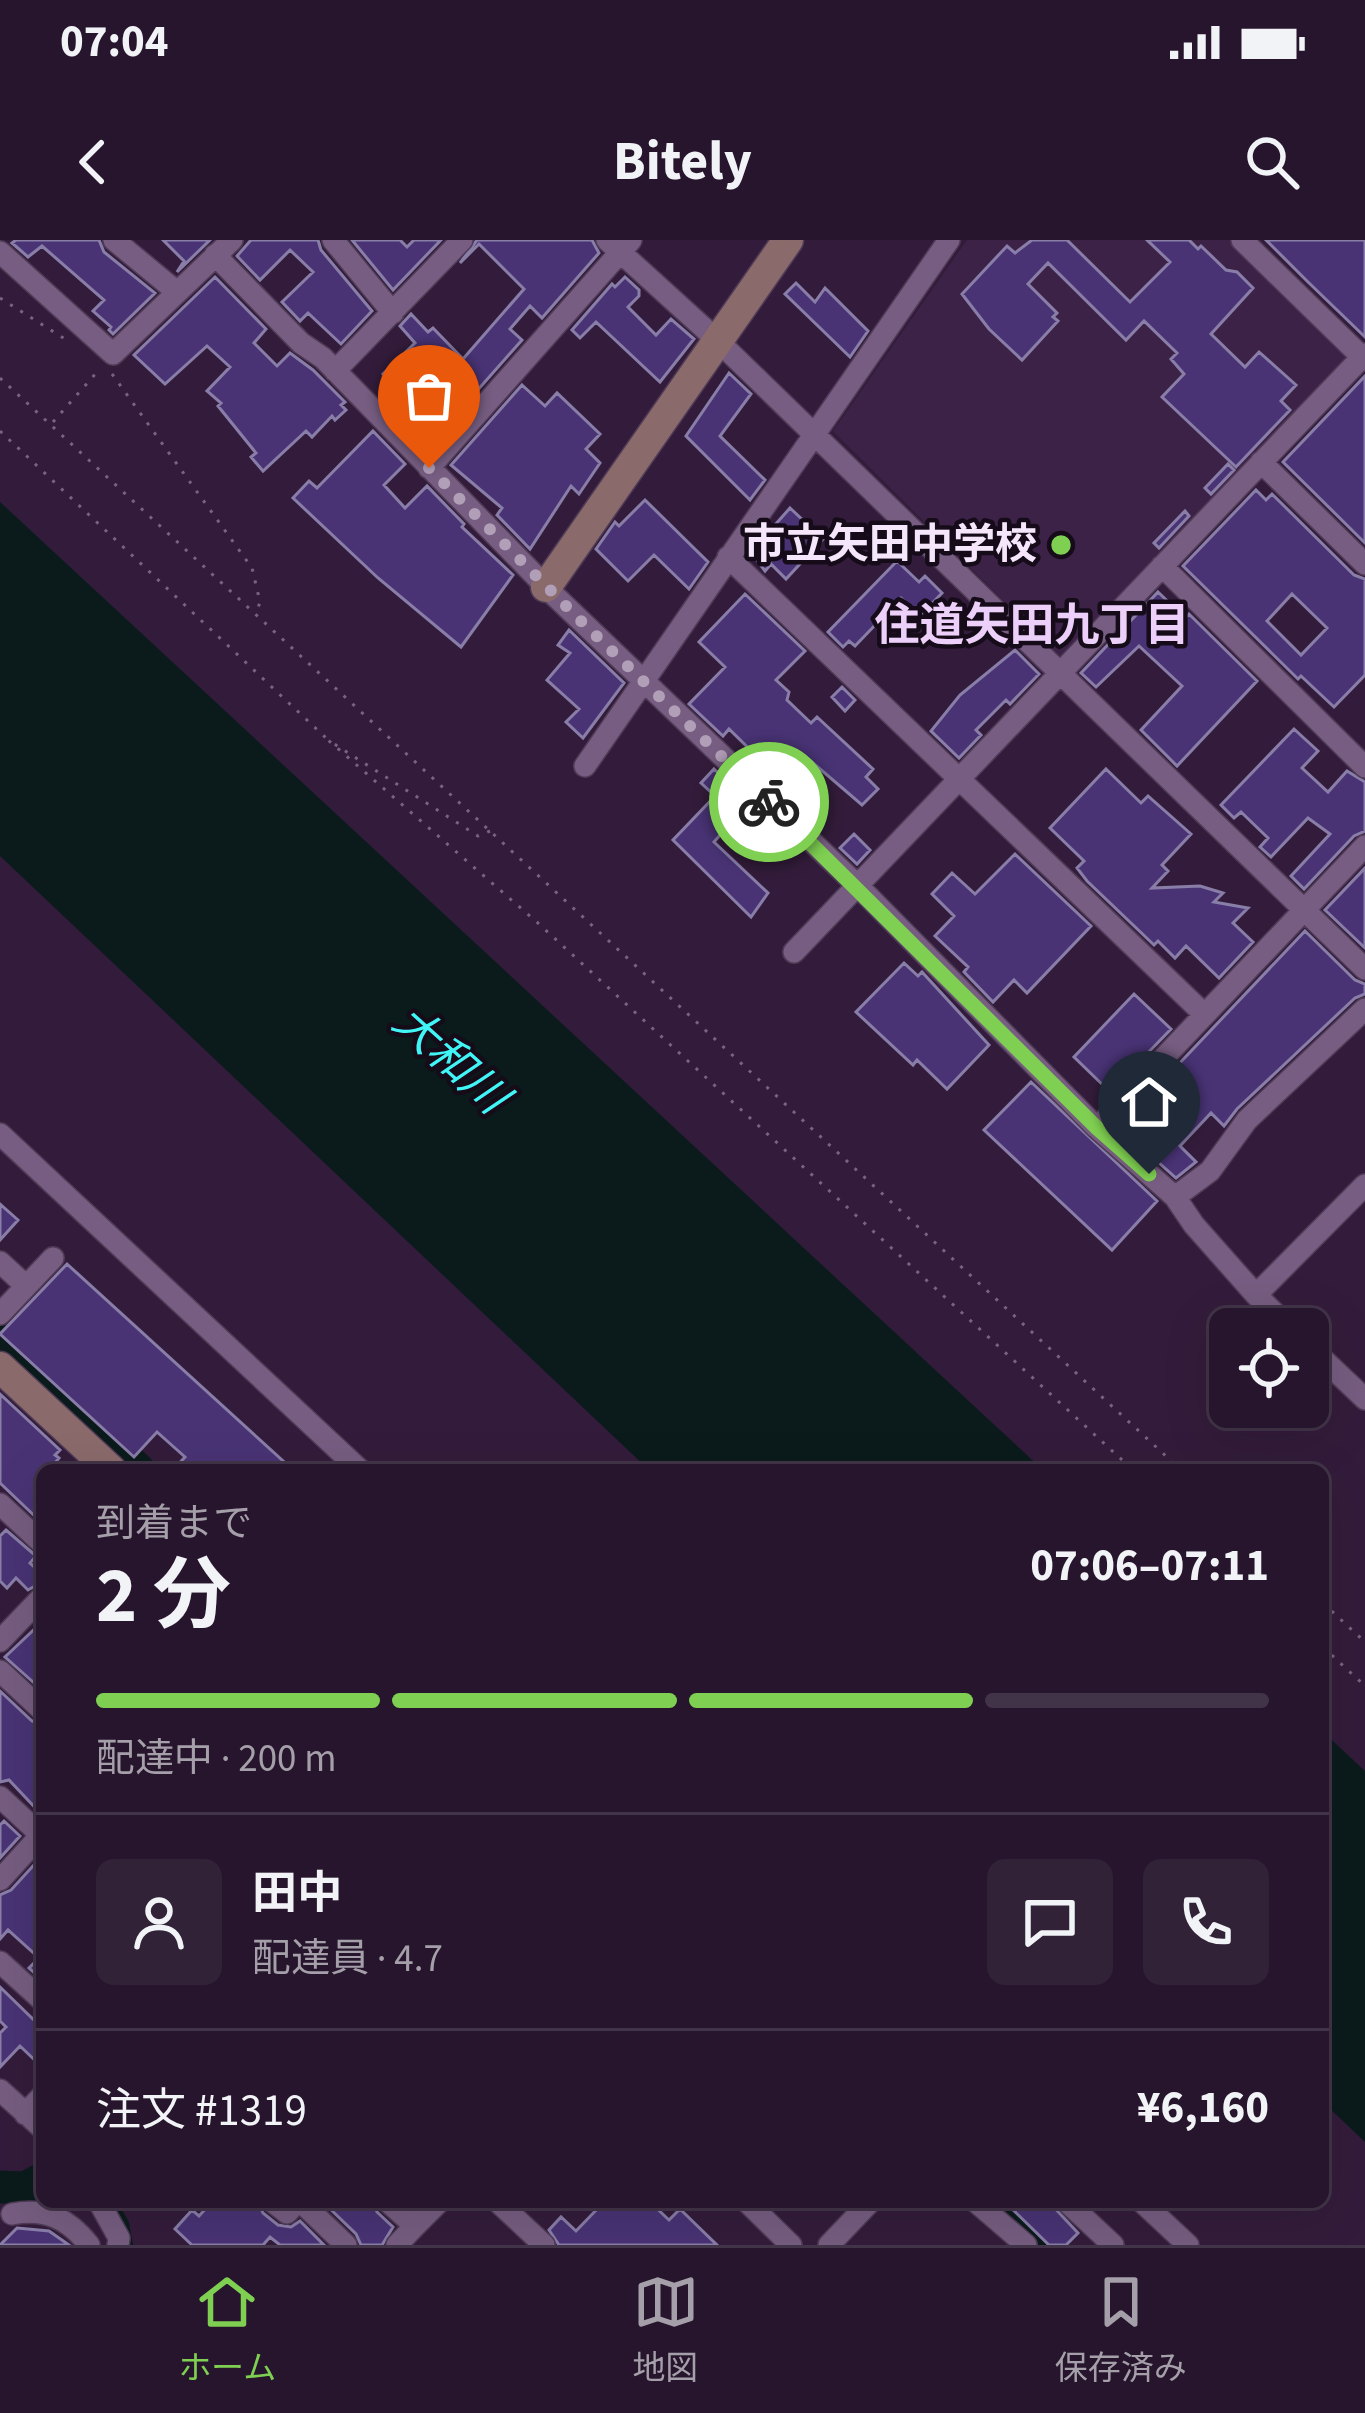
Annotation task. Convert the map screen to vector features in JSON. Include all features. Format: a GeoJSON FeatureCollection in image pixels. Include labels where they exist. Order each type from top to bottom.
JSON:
{"type":"FeatureCollection","features":[{"type":"Feature","properties":{"kind":"street"},"geometry":{"type":"LineString","coordinates":[[114,240],[177,292]]}},
{"type":"Feature","properties":{"kind":"street"},"geometry":{"type":"LineString","coordinates":[[333,240],[393,313]]}},
{"type":"Feature","properties":{"kind":"street"},"geometry":{"type":"LineString","coordinates":[[335,371],[462,240]]}},
{"type":"Feature","properties":{"kind":"street"},"geometry":{"type":"LineString","coordinates":[[546,587],[788,240]]}},
{"type":"Feature","properties":{"kind":"street"},"geometry":{"type":"LineString","coordinates":[[585,766],[949,240]]}},
{"type":"Feature","properties":{"kind":"street"},"geometry":{"type":"LineString","coordinates":[[794,952],[1364,357],[1242,240]]}},
{"type":"Feature","properties":{"kind":"street"},"geometry":{"type":"LineString","coordinates":[[429,468],[620,244],[1365,969]]}},
{"type":"Feature","properties":{"kind":"street"},"geometry":{"type":"LineString","coordinates":[[0,252],[113,354],[224,247],[301,343],[335,371],[642,681],[856,884],[1097,1128],[1175,1197],[1270,1308]]}},
{"type":"Feature","properties":{"kind":"street"},"geometry":{"type":"LineString","coordinates":[[1261,463],[1365,563]]}},
{"type":"Feature","properties":{"kind":"street"},"geometry":{"type":"LineString","coordinates":[[728,557],[1204,1015]]}},
{"type":"Feature","properties":{"kind":"street"},"geometry":{"type":"LineString","coordinates":[[1162,566],[1365,766]]}},
{"type":"Feature","properties":{"kind":"street"},"geometry":{"type":"LineString","coordinates":[[1097,1128],[1365,846]]}},
{"type":"Feature","properties":{"kind":"street"},"geometry":{"type":"LineString","coordinates":[[1175,1197],[1210,1171],[1247,1120],[1365,1009]]}},
{"type":"Feature","properties":{"kind":"street"},"geometry":{"type":"LineString","coordinates":[[0,1134],[355,1464]]}},
{"type":"Feature","properties":{"kind":"street"},"geometry":{"type":"LineString","coordinates":[[1256,1295],[1365,1185]]}},
{"type":"Feature","properties":{"kind":"street"},"geometry":{"type":"LineString","coordinates":[[0,1314],[53,1258]]}},
{"type":"Feature","properties":{"kind":"street"},"geometry":{"type":"LineString","coordinates":[[0,1262],[26,1287]]}},
{"type":"Feature","properties":{"kind":"street"},"geometry":{"type":"LineString","coordinates":[[1329,1365],[1365,1399]]}},
{"type":"Feature","properties":{"kind":"street"},"geometry":{"type":"LineString","coordinates":[[0,1367],[105,1464]]}},
{"type":"Feature","properties":{"kind":"street"},"geometry":{"type":"LineString","coordinates":[[0,1504],[36,1537]]}},
{"type":"Feature","properties":{"kind":"street"},"geometry":{"type":"LineString","coordinates":[[0,1641],[36,1603]]}},
{"type":"Feature","properties":{"kind":"street"},"geometry":{"type":"LineString","coordinates":[[0,1671],[36,1704]]}},
{"type":"Feature","properties":{"kind":"street"},"geometry":{"type":"LineString","coordinates":[[0,1797],[36,1830]]}},
{"type":"Feature","properties":{"kind":"street"},"geometry":{"type":"LineString","coordinates":[[0,1880],[36,1841]]}},
{"type":"Feature","properties":{"kind":"street"},"geometry":{"type":"LineString","coordinates":[[0,1962],[36,1995]]}},
{"type":"Feature","properties":{"kind":"street"},"geometry":{"type":"LineString","coordinates":[[0,2090],[34,2121]]}},
{"type":"Feature","properties":{"kind":"street"},"geometry":{"type":"LineString","coordinates":[[102,2208],[119,2238],[118,2245]]}},
{"type":"Feature","properties":{"kind":"street"},"geometry":{"type":"LineString","coordinates":[[306,2208],[346,2245]]}},
{"type":"Feature","properties":{"kind":"street"},"geometry":{"type":"LineString","coordinates":[[394,2208],[415,2227]]}},
{"type":"Feature","properties":{"kind":"street"},"geometry":{"type":"LineString","coordinates":[[397,2245],[433,2208]]}},
{"type":"Feature","properties":{"kind":"street"},"geometry":{"type":"LineString","coordinates":[[504,2208],[544,2245]]}},
{"type":"Feature","properties":{"kind":"street"},"geometry":{"type":"LineString","coordinates":[[753,2208],[791,2245]]}},
{"type":"Feature","properties":{"kind":"street"},"geometry":{"type":"LineString","coordinates":[[829,2245],[864,2208]]}},
{"type":"Feature","properties":{"kind":"street"},"geometry":{"type":"LineString","coordinates":[[983,2208],[1026,2245]]}},
{"type":"Feature","properties":{"kind":"street"},"geometry":{"type":"LineString","coordinates":[[1073,2208],[1113,2245]]}},
{"type":"Feature","properties":{"kind":"street"},"geometry":{"type":"LineString","coordinates":[[1148,2208],[1188,2245]]}},
{"type":"Feature","properties":{"kind":"street"},"geometry":{"type":"LineString","coordinates":[[12,2214],[36,2211],[55,2216],[70,2224],[89,2245]]}},
{"type":"Feature","properties":{"kind":"path"},"geometry":{"type":"LineString","coordinates":[[0,298],[68,340]]}},
{"type":"Feature","properties":{"kind":"path"},"geometry":{"type":"LineString","coordinates":[[51,425],[104,364],[251,568],[260,602],[256,613]]}},
{"type":"Feature","properties":{"kind":"path"},"geometry":{"type":"LineString","coordinates":[[0,378],[1175,1464]]}},
{"type":"Feature","properties":{"kind":"path"},"geometry":{"type":"LineString","coordinates":[[0,431],[328,740],[539,924],[1126,1464]]}},
{"type":"Feature","properties":{"kind":"path"},"geometry":{"type":"LineString","coordinates":[[328,740],[478,836],[492,830]]}},
{"type":"Feature","properties":{"kind":"path"},"geometry":{"type":"LineString","coordinates":[[1329,1609],[1365,1642]]}},
{"type":"Feature","properties":{"kind":"path"},"geometry":{"type":"LineString","coordinates":[[1329,1653],[1365,1686]]}},
{"type":"Feature","properties":{"kind":"shaded area","name":"市立矢田中学校"},"geometry":{"type":"Polygon","coordinates":[[[967,240],[1229,240],[1348,356],[1345,368],[1063,660],[833,431],[967,240]]]}},
{"type":"Feature","properties":{"kind":"water","name":"大和川"},"geometry":{"type":"Polygon","coordinates":[[[0,502],[1037,1464],[643,1464],[0,856],[0,502]]]}},
{"type":"Feature","properties":{"kind":"water"},"geometry":{"type":"Polygon","coordinates":[[[1329,1738],[1365,1771],[1365,2142],[1329,2108],[1329,1738]]]}},
{"type":"Feature","properties":{"kind":"building"},"geometry":{"type":"Polygon","coordinates":[[[99,240],[104,252],[155,293],[113,334],[93,311],[104,300],[42,246],[28,257],[12,243],[99,240]]]}},
{"type":"Feature","properties":{"kind":"building"},"geometry":{"type":"Polygon","coordinates":[[[163,240],[210,240],[177,272],[184,261],[163,240]]]}},
{"type":"Feature","properties":{"kind":"building"},"geometry":{"type":"Polygon","coordinates":[[[251,240],[318,240],[321,250],[372,311],[341,344],[308,313],[300,321],[282,302],[313,272],[290,250],[260,280],[237,256],[251,240]]]}},
{"type":"Feature","properties":{"kind":"building"},"geometry":{"type":"Polygon","coordinates":[[[352,240],[400,240],[407,247],[414,240],[441,240],[393,290],[352,240]]]}},
{"type":"Feature","properties":{"kind":"building"},"geometry":{"type":"Polygon","coordinates":[[[477,240],[592,240],[599,253],[542,318],[530,306],[510,329],[522,340],[429,445],[388,403],[400,391],[383,374],[415,343],[400,326],[411,314],[428,332],[433,328],[463,359],[524,289],[479,244],[460,263],[477,240]]]}},
{"type":"Feature","properties":{"kind":"building"},"geometry":{"type":"Polygon","coordinates":[[[1032,240],[1067,240],[1130,302],[1170,262],[1147,240],[1189,240],[1198,249],[1201,246],[1253,288],[1211,334],[1245,367],[1259,352],[1296,385],[1281,401],[1290,410],[1236,467],[1162,397],[1184,374],[1171,359],[1177,353],[1144,321],[1126,340],[1048,263],[1028,284],[1057,313],[1053,317],[1058,321],[1022,360],[962,294],[1007,246],[1015,253],[1032,240]]]}},
{"type":"Feature","properties":{"kind":"building"},"geometry":{"type":"Polygon","coordinates":[[[1266,240],[1365,240],[1365,337],[1308,282],[1266,240]]]}},
{"type":"Feature","properties":{"kind":"building"},"geometry":{"type":"Polygon","coordinates":[[[215,277],[266,329],[254,343],[277,366],[290,353],[345,402],[341,405],[346,410],[335,420],[332,416],[312,437],[306,431],[263,471],[251,457],[256,453],[218,406],[221,403],[207,391],[230,367],[207,346],[165,384],[134,355],[215,277]]]}},
{"type":"Feature","properties":{"kind":"building"},"geometry":{"type":"Polygon","coordinates":[[[625,277],[639,290],[628,307],[656,335],[671,319],[694,339],[660,382],[596,322],[580,338],[572,330],[612,284],[615,287],[625,277]]]}},
{"type":"Feature","properties":{"kind":"building"},"geometry":{"type":"Polygon","coordinates":[[[796,283],[815,302],[825,288],[868,331],[850,357],[785,294],[796,283]]]}},
{"type":"Feature","properties":{"kind":"building"},"geometry":{"type":"Polygon","coordinates":[[[729,373],[751,394],[720,436],[765,480],[750,500],[686,436],[729,373]]]}},
{"type":"Feature","properties":{"kind":"building"},"geometry":{"type":"Polygon","coordinates":[[[1365,376],[1365,543],[1283,462],[1365,376]]]}},
{"type":"Feature","properties":{"kind":"building"},"geometry":{"type":"Polygon","coordinates":[[[522,385],[545,406],[557,393],[600,434],[586,449],[600,463],[579,494],[571,486],[530,549],[497,515],[502,508],[451,465],[522,385]]]}},
{"type":"Feature","properties":{"kind":"building"},"geometry":{"type":"Polygon","coordinates":[[[373,431],[405,464],[384,485],[405,508],[427,486],[513,575],[461,647],[293,498],[309,481],[317,488],[373,431]]]}},
{"type":"Feature","properties":{"kind":"building"},"geometry":{"type":"Polygon","coordinates":[[[1228,464],[1234,470],[1211,494],[1205,488],[1228,464]]]}},
{"type":"Feature","properties":{"kind":"building"},"geometry":{"type":"Polygon","coordinates":[[[1256,490],[1266,500],[1272,494],[1354,575],[1365,579],[1365,675],[1334,707],[1301,676],[1298,679],[1183,566],[1256,490]],[[1292,594],[1267,621],[1301,655],[1327,628],[1292,594]]]}},
{"type":"Feature","properties":{"kind":"building"},"geometry":{"type":"Polygon","coordinates":[[[645,500],[708,562],[689,589],[654,555],[628,581],[596,549],[615,522],[619,526],[645,500]]]}},
{"type":"Feature","properties":{"kind":"building"},"geometry":{"type":"Polygon","coordinates":[[[790,508],[823,539],[786,579],[771,564],[765,571],[751,552],[790,508]]]}},
{"type":"Feature","properties":{"kind":"building"},"geometry":{"type":"Polygon","coordinates":[[[1185,511],[1189,516],[1159,548],[1154,543],[1185,511]]]}},
{"type":"Feature","properties":{"kind":"building"},"geometry":{"type":"Polygon","coordinates":[[[897,561],[919,582],[925,576],[942,593],[920,616],[901,598],[855,646],[849,641],[843,647],[828,632],[897,561]]]}},
{"type":"Feature","properties":{"kind":"building"},"geometry":{"type":"Polygon","coordinates":[[[1158,592],[1185,618],[1189,614],[1257,681],[1177,766],[1141,730],[1182,686],[1139,646],[1096,687],[1081,673],[1158,592]]]}},
{"type":"Feature","properties":{"kind":"building"},"geometry":{"type":"Polygon","coordinates":[[[745,594],[805,651],[776,680],[789,692],[787,700],[811,723],[817,717],[873,769],[866,777],[878,789],[862,805],[812,762],[788,787],[729,729],[723,736],[689,704],[725,667],[699,642],[745,594]]]}},
{"type":"Feature","properties":{"kind":"building"},"geometry":{"type":"Polygon","coordinates":[[[569,630],[624,683],[583,738],[566,722],[579,709],[547,680],[570,653],[558,645],[569,630]]]}},
{"type":"Feature","properties":{"kind":"building"},"geometry":{"type":"Polygon","coordinates":[[[1015,650],[1039,674],[976,730],[981,735],[959,758],[931,731],[960,695],[1015,650]]]}},
{"type":"Feature","properties":{"kind":"building"},"geometry":{"type":"Polygon","coordinates":[[[842,687],[855,700],[845,711],[832,697],[842,687]]]}},
{"type":"Feature","properties":{"kind":"building"},"geometry":{"type":"Polygon","coordinates":[[[1294,729],[1318,751],[1302,768],[1328,792],[1347,771],[1365,782],[1365,831],[1354,836],[1304,889],[1291,876],[1330,834],[1308,818],[1271,857],[1260,847],[1268,838],[1241,812],[1234,818],[1221,805],[1294,729]]]}},
{"type":"Feature","properties":{"kind":"building"},"geometry":{"type":"Polygon","coordinates":[[[714,769],[749,802],[714,842],[768,893],[751,917],[673,840],[715,796],[701,783],[714,769]]]}},
{"type":"Feature","properties":{"kind":"building"},"geometry":{"type":"Polygon","coordinates":[[[1106,769],[1141,803],[1148,796],[1191,834],[1162,865],[1168,871],[1152,888],[1200,886],[1223,893],[1214,902],[1248,908],[1233,923],[1253,942],[1219,978],[1186,946],[1175,958],[1158,941],[1154,945],[1087,881],[1077,868],[1084,861],[1050,828],[1106,769]]]}},
{"type":"Feature","properties":{"kind":"building"},"geometry":{"type":"Polygon","coordinates":[[[854,834],[870,850],[857,864],[840,848],[854,834]]]}},
{"type":"Feature","properties":{"kind":"building"},"geometry":{"type":"Polygon","coordinates":[[[1015,854],[1091,926],[1027,993],[1014,980],[993,1002],[964,972],[968,967],[935,936],[954,916],[932,894],[952,873],[975,894],[1015,854]]]}},
{"type":"Feature","properties":{"kind":"building"},"geometry":{"type":"Polygon","coordinates":[[[1365,868],[1365,948],[1325,910],[1365,868]]]}},
{"type":"Feature","properties":{"kind":"building"},"geometry":{"type":"Polygon","coordinates":[[[1305,931],[1355,980],[1365,984],[1365,994],[1355,998],[1224,1126],[1211,1113],[1180,1146],[1196,1162],[1176,1178],[1119,1127],[1305,931]]]}},
{"type":"Feature","properties":{"kind":"building"},"geometry":{"type":"Polygon","coordinates":[[[904,963],[918,976],[922,972],[989,1045],[947,1089],[917,1060],[913,1065],[856,1012],[904,963]]]}},
{"type":"Feature","properties":{"kind":"building"},"geometry":{"type":"Polygon","coordinates":[[[1134,994],[1171,1029],[1110,1092],[1074,1057],[1134,994]]]}},
{"type":"Feature","properties":{"kind":"building"},"geometry":{"type":"Polygon","coordinates":[[[1031,1082],[1157,1201],[1112,1250],[984,1130],[1031,1082]]]}},
{"type":"Feature","properties":{"kind":"building"},"geometry":{"type":"Polygon","coordinates":[[[0,1204],[18,1220],[0,1240],[0,1204]]]}},
{"type":"Feature","properties":{"kind":"building"},"geometry":{"type":"Polygon","coordinates":[[[67,1264],[286,1464],[179,1464],[185,1457],[157,1432],[134,1457],[0,1334],[67,1264]]]}},
{"type":"Feature","properties":{"kind":"building"},"geometry":{"type":"Polygon","coordinates":[[[0,1394],[60,1450],[54,1464],[36,1464],[36,1517],[0,1483],[0,1394]]]}},
{"type":"Feature","properties":{"kind":"building"},"geometry":{"type":"Polygon","coordinates":[[[6,1530],[36,1556],[30,1563],[36,1568],[36,1585],[28,1590],[16,1578],[7,1588],[0,1581],[0,1536],[6,1530]]]}},
{"type":"Feature","properties":{"kind":"building"},"geometry":{"type":"Polygon","coordinates":[[[36,1628],[36,1685],[5,1657],[36,1628]]]}},
{"type":"Feature","properties":{"kind":"building"},"geometry":{"type":"Polygon","coordinates":[[[0,1691],[36,1723],[36,1809],[9,1780],[0,1782],[0,1691]]]}},
{"type":"Feature","properties":{"kind":"building"},"geometry":{"type":"Polygon","coordinates":[[[4,1821],[20,1836],[0,1858],[0,1825],[4,1821]]]}},
{"type":"Feature","properties":{"kind":"building"},"geometry":{"type":"Polygon","coordinates":[[[36,1863],[36,1955],[8,1930],[0,1939],[0,1895],[11,1890],[36,1863]]]}},
{"type":"Feature","properties":{"kind":"building"},"geometry":{"type":"Polygon","coordinates":[[[0,1987],[36,2022],[36,2061],[20,2046],[0,2067],[0,2033],[6,2027],[0,2021],[0,1987]]]}},
{"type":"Feature","properties":{"kind":"building"},"geometry":{"type":"Polygon","coordinates":[[[206,2208],[261,2208],[278,2225],[291,2227],[300,2221],[324,2245],[280,2245],[270,2237],[263,2245],[192,2245],[175,2229],[192,2210],[199,2216],[206,2208]]]}},
{"type":"Feature","properties":{"kind":"building"},"geometry":{"type":"Polygon","coordinates":[[[329,2208],[375,2208],[393,2227],[382,2245],[361,2245],[329,2208]]]}},
{"type":"Feature","properties":{"kind":"building"},"geometry":{"type":"Polygon","coordinates":[[[598,2208],[656,2208],[669,2220],[680,2209],[717,2245],[559,2245],[549,2230],[561,2217],[576,2231],[598,2208]]]}},
{"type":"Feature","properties":{"kind":"building"},"geometry":{"type":"Polygon","coordinates":[[[1011,2208],[1055,2208],[1078,2233],[1066,2245],[1049,2245],[1011,2208]]]}},
{"type":"Feature","properties":{"kind":"building"},"geometry":{"type":"Polygon","coordinates":[[[17,2228],[49,2231],[69,2245],[0,2245],[17,2228]]]}},
{"type":"Feature","properties":{"kind":"waterway"},"geometry":{"type":"LineString","coordinates":[[0,1341],[133,1464]]}},
{"type":"Feature","properties":{"kind":"waterway"},"geometry":{"type":"LineString","coordinates":[[0,2187],[25,2188],[36,2182]]}},
{"type":"Feature","properties":{"kind":"waterway"},"geometry":{"type":"LineString","coordinates":[[117,2208],[130,2245]]}},
{"type":"Feature","properties":{"kind":"waterway"},"geometry":{"type":"LineString","coordinates":[[1000,2208],[1042,2245]]}},
{"type":"Feature","properties":{"kind":"way so far"},"geometry":{"type":"LineString","coordinates":[[429,468],[769,802]]}},
{"type":"Feature","properties":{"kind":"place","name":"市立矢田中学校"},"geometry":{"type":"Point","coordinates":[1061,545]}},
{"type":"Feature","properties":{"kind":"district","name":"住道矢田九丁目"},"geometry":{"type":"Point","coordinates":[1032,626]}},
{"type":"Feature","properties":{"kind":"route"},"geometry":{"type":"LineString","coordinates":[[769,802],[1149,1174]]}}]}
